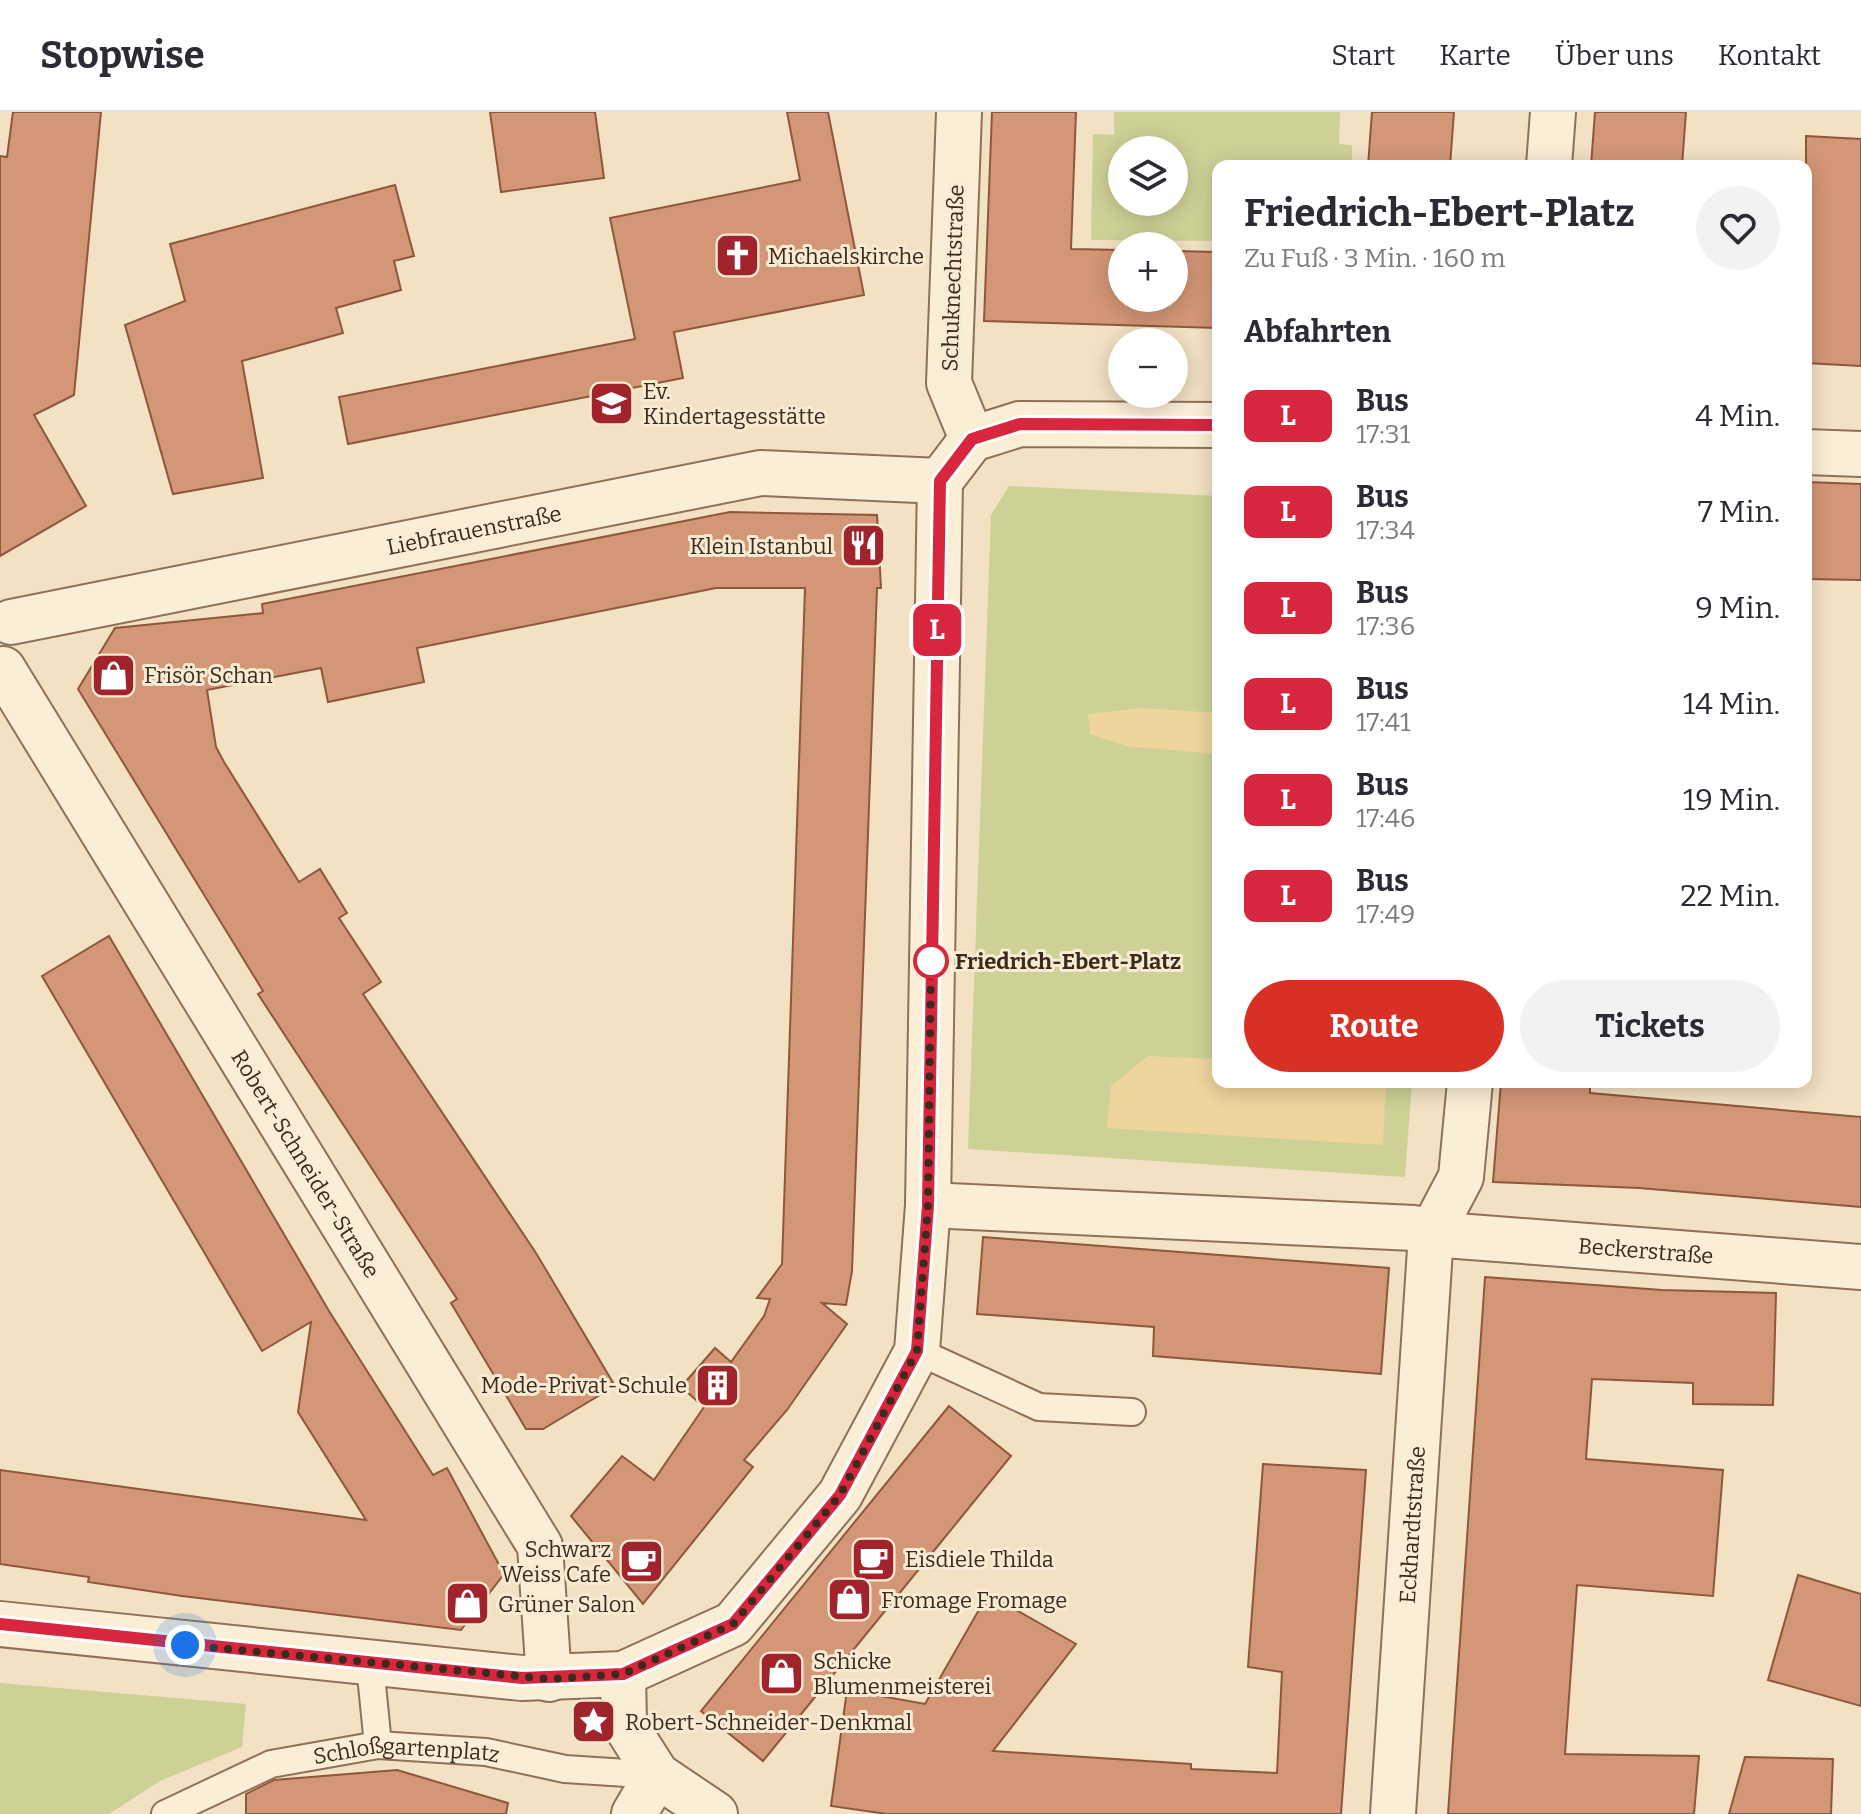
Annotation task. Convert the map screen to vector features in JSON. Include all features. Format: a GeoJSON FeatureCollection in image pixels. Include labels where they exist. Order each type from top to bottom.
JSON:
{"type":"FeatureCollection","features":[{"type":"Feature","properties":{"kind":"street","name":"Schuknechtstraße"},"geometry":{"type":"LineString","coordinates":[[959,112],[949,383],[972,439]]}},
{"type":"Feature","properties":{"kind":"street"},"geometry":{"type":"LineString","coordinates":[[1549,160],[1553,112]]}},
{"type":"Feature","properties":{"kind":"street"},"geometry":{"type":"LineString","coordinates":[[0,1624],[370,1665],[549,1679],[623,1674],[733,1624],[840,1495],[917,1351],[928,1205],[940,481],[972,439],[1020,424],[1212,425]]}},
{"type":"Feature","properties":{"kind":"street"},"geometry":{"type":"LineString","coordinates":[[1812,452],[1861,454]]}},
{"type":"Feature","properties":{"kind":"street","name":"Liebfrauenstraße"},"geometry":{"type":"LineString","coordinates":[[6,608],[760,473],[940,481]]}},
{"type":"Feature","properties":{"kind":"street"},"geometry":{"type":"LineString","coordinates":[[1,670],[12,638],[6,608]]}},
{"type":"Feature","properties":{"kind":"street","name":"Robert-Schneider-Straße"},"geometry":{"type":"LineString","coordinates":[[1,670],[540,1546],[549,1679]]}},
{"type":"Feature","properties":{"kind":"street"},"geometry":{"type":"LineString","coordinates":[[928,1205],[1414,1228],[1431,1234],[1461,1177],[1469,1088]]}},
{"type":"Feature","properties":{"kind":"street","name":"Beckerstraße"},"geometry":{"type":"LineString","coordinates":[[1431,1234],[1861,1267]]}},
{"type":"Feature","properties":{"kind":"street","name":"Eckhardtstraße"},"geometry":{"type":"LineString","coordinates":[[1393,1814],[1431,1234]]}},
{"type":"Feature","properties":{"kind":"street"},"geometry":{"type":"LineString","coordinates":[[623,1674],[624,1723],[657,1775],[715,1814]]}},
{"type":"Feature","properties":{"kind":"street"},"geometry":{"type":"LineString","coordinates":[[634,1814],[657,1775]]}},
{"type":"Feature","properties":{"kind":"lane"},"geometry":{"type":"LineString","coordinates":[[917,1351],[1039,1407],[1132,1412]]}},
{"type":"Feature","properties":{"kind":"lane"},"geometry":{"type":"LineString","coordinates":[[370,1665],[378,1745]]}},
{"type":"Feature","properties":{"kind":"lane","name":"Schloßgartenplatz"},"geometry":{"type":"LineString","coordinates":[[165,1814],[271,1764],[378,1745],[486,1752],[565,1769],[657,1775]]}},
{"type":"Feature","properties":{"kind":"green space"},"geometry":{"type":"Polygon","coordinates":[[[1114,112],[1340,112],[1339,144],[1352,145],[1352,160],[1212,160],[1212,241],[1188,241],[1188,232],[1108,232],[1108,240],[1091,240],[1093,134],[1114,135],[1114,112]]]}},
{"type":"Feature","properties":{"kind":"green space","name":"Friedrich-Ebert-Platz"},"geometry":{"type":"Polygon","coordinates":[[[1009,486],[1212,496],[1212,1088],[1412,1088],[1405,1177],[968,1149],[991,515],[1009,486]]]}},
{"type":"Feature","properties":{"kind":"green space"},"geometry":{"type":"Polygon","coordinates":[[[0,1683],[246,1704],[242,1747],[160,1781],[109,1814],[0,1814],[0,1683]]]}},
{"type":"Feature","properties":{"kind":"sand"},"geometry":{"type":"Polygon","coordinates":[[[1140,708],[1212,713],[1212,753],[1126,746],[1090,734],[1088,714],[1140,708]]]}},
{"type":"Feature","properties":{"kind":"sand"},"geometry":{"type":"Polygon","coordinates":[[[1148,1056],[1212,1059],[1212,1088],[1386,1088],[1383,1145],[1107,1128],[1111,1086],[1148,1056]]]}},
{"type":"Feature","properties":{"kind":"building"},"geometry":{"type":"Polygon","coordinates":[[[13,112],[101,112],[74,395],[34,415],[86,506],[0,556],[0,156],[7,157],[13,112]]]}},
{"type":"Feature","properties":{"kind":"building"},"geometry":{"type":"Polygon","coordinates":[[[490,112],[595,112],[604,178],[501,192],[490,112]]]}},
{"type":"Feature","properties":{"kind":"building","name":"Michaelskirche"},"geometry":{"type":"Polygon","coordinates":[[[787,112],[828,112],[864,295],[674,332],[683,378],[348,444],[339,397],[635,339],[610,218],[800,180],[787,112]]]}},
{"type":"Feature","properties":{"kind":"building"},"geometry":{"type":"Polygon","coordinates":[[[992,112],[1076,112],[1071,249],[1108,250],[1108,312],[1188,312],[1188,251],[1212,252],[1212,328],[984,321],[992,112]]]}},
{"type":"Feature","properties":{"kind":"building"},"geometry":{"type":"Polygon","coordinates":[[[1372,112],[1454,112],[1450,160],[1368,160],[1372,112]]]}},
{"type":"Feature","properties":{"kind":"building"},"geometry":{"type":"Polygon","coordinates":[[[1595,112],[1686,112],[1682,160],[1591,160],[1595,112]]]}},
{"type":"Feature","properties":{"kind":"building"},"geometry":{"type":"Polygon","coordinates":[[[1806,136],[1861,139],[1861,366],[1812,363],[1812,160],[1806,160],[1806,136]]]}},
{"type":"Feature","properties":{"kind":"building"},"geometry":{"type":"Polygon","coordinates":[[[395,185],[414,256],[394,261],[401,290],[336,308],[343,333],[242,361],[263,478],[173,494],[125,325],[185,301],[170,244],[395,185]]]}},
{"type":"Feature","properties":{"kind":"building"},"geometry":{"type":"Polygon","coordinates":[[[1812,482],[1861,484],[1861,580],[1812,579],[1812,482]]]}},
{"type":"Feature","properties":{"kind":"building"},"geometry":{"type":"Polygon","coordinates":[[[730,512],[877,515],[881,588],[877,588],[852,1271],[846,1305],[822,1303],[847,1324],[787,1410],[744,1460],[753,1467],[643,1604],[571,1516],[622,1456],[654,1480],[704,1407],[681,1387],[715,1348],[731,1362],[764,1316],[770,1299],[757,1298],[782,1264],[805,588],[716,588],[417,648],[424,682],[328,702],[321,668],[207,690],[216,747],[224,762],[299,882],[320,869],[347,913],[339,918],[381,982],[363,994],[536,1253],[615,1386],[543,1429],[526,1429],[451,1303],[457,1299],[258,994],[263,991],[78,689],[115,628],[263,613],[262,604],[730,512]]]}},
{"type":"Feature","properties":{"kind":"building"},"geometry":{"type":"Polygon","coordinates":[[[109,936],[329,1311],[433,1475],[447,1468],[504,1574],[461,1630],[182,1596],[88,1582],[89,1577],[0,1564],[0,1470],[366,1520],[298,1412],[311,1322],[262,1351],[42,976],[109,936]]]}},
{"type":"Feature","properties":{"kind":"building"},"geometry":{"type":"Polygon","coordinates":[[[1501,1088],[1590,1088],[1590,1093],[1861,1117],[1861,1207],[1639,1188],[1493,1182],[1501,1088]]]}},
{"type":"Feature","properties":{"kind":"building"},"geometry":{"type":"Polygon","coordinates":[[[983,1237],[1389,1268],[1381,1374],[1153,1356],[1154,1327],[977,1314],[983,1237]]]}},
{"type":"Feature","properties":{"kind":"building"},"geometry":{"type":"Polygon","coordinates":[[[1485,1277],[1662,1290],[1776,1293],[1773,1405],[1693,1404],[1693,1383],[1592,1379],[1586,1459],[1723,1470],[1713,1596],[1577,1585],[1565,1754],[1699,1756],[1694,1814],[1448,1814],[1485,1277]]]}},
{"type":"Feature","properties":{"kind":"building"},"geometry":{"type":"Polygon","coordinates":[[[949,1406],[1011,1456],[763,1761],[701,1711],[949,1406]]]}},
{"type":"Feature","properties":{"kind":"building"},"geometry":{"type":"Polygon","coordinates":[[[1263,1464],[1366,1470],[1341,1814],[887,1814],[831,1806],[847,1690],[925,1704],[988,1594],[1076,1644],[993,1751],[1191,1764],[1191,1769],[1277,1773],[1282,1672],[1248,1667],[1263,1464]]]}},
{"type":"Feature","properties":{"kind":"building"},"geometry":{"type":"Polygon","coordinates":[[[1798,1575],[1861,1594],[1861,1706],[1768,1680],[1798,1575]]]}},
{"type":"Feature","properties":{"kind":"building"},"geometry":{"type":"Polygon","coordinates":[[[1745,1757],[1833,1759],[1831,1814],[1729,1814],[1745,1757]]]}},
{"type":"Feature","properties":{"kind":"building"},"geometry":{"type":"Polygon","coordinates":[[[397,1770],[508,1803],[506,1814],[246,1814],[246,1794],[274,1780],[397,1770]]]}},
{"type":"Feature","properties":{"kind":"bus line","name":"L"},"geometry":{"type":"LineString","coordinates":[[0,1624],[370,1665],[549,1679],[623,1674],[733,1624],[840,1495],[917,1351],[928,1205],[940,481],[972,439],[1020,424],[1212,425]]}},
{"type":"Feature","properties":{"kind":"place","name":"Michaelskirche"},"geometry":{"type":"Point","coordinates":[737,256]}},
{"type":"Feature","properties":{"kind":"place","name":"Ev. Kindertagesstätte"},"geometry":{"type":"Point","coordinates":[612,404]}},
{"type":"Feature","properties":{"kind":"place","name":"Klein Istanbul"},"geometry":{"type":"Point","coordinates":[864,546]}},
{"type":"Feature","properties":{"kind":"place","name":"Frisör Schan"},"geometry":{"type":"Point","coordinates":[113,675]}},
{"type":"Feature","properties":{"kind":"place","name":"Friedrich-Ebert-Platz"},"geometry":{"type":"Point","coordinates":[931,961]}},
{"type":"Feature","properties":{"kind":"place","name":"Mode-Privat-Schule"},"geometry":{"type":"Point","coordinates":[718,1385]}},
{"type":"Feature","properties":{"kind":"place","name":"Eisdiele Thilda"},"geometry":{"type":"Point","coordinates":[874,1559]}},
{"type":"Feature","properties":{"kind":"place","name":"Schwarz Weiss Cafe"},"geometry":{"type":"Point","coordinates":[642,1562]}},
{"type":"Feature","properties":{"kind":"place","name":"Fromage Fromage"},"geometry":{"type":"Point","coordinates":[850,1600]}},
{"type":"Feature","properties":{"kind":"place","name":"Grüner Salon"},"geometry":{"type":"Point","coordinates":[467,1604]}},
{"type":"Feature","properties":{"kind":"place","name":"Schicke Blumenmeisterei"},"geometry":{"type":"Point","coordinates":[782,1674]}},
{"type":"Feature","properties":{"kind":"place","name":"Robert-Schneider-Denkmal"},"geometry":{"type":"Point","coordinates":[594,1722]}},
{"type":"Feature","properties":{"kind":"route"},"geometry":{"type":"LineString","coordinates":[[185,1645],[370,1665],[549,1679],[623,1674],[733,1624],[840,1495],[917,1351],[928,1205],[931,961]]}}]}
